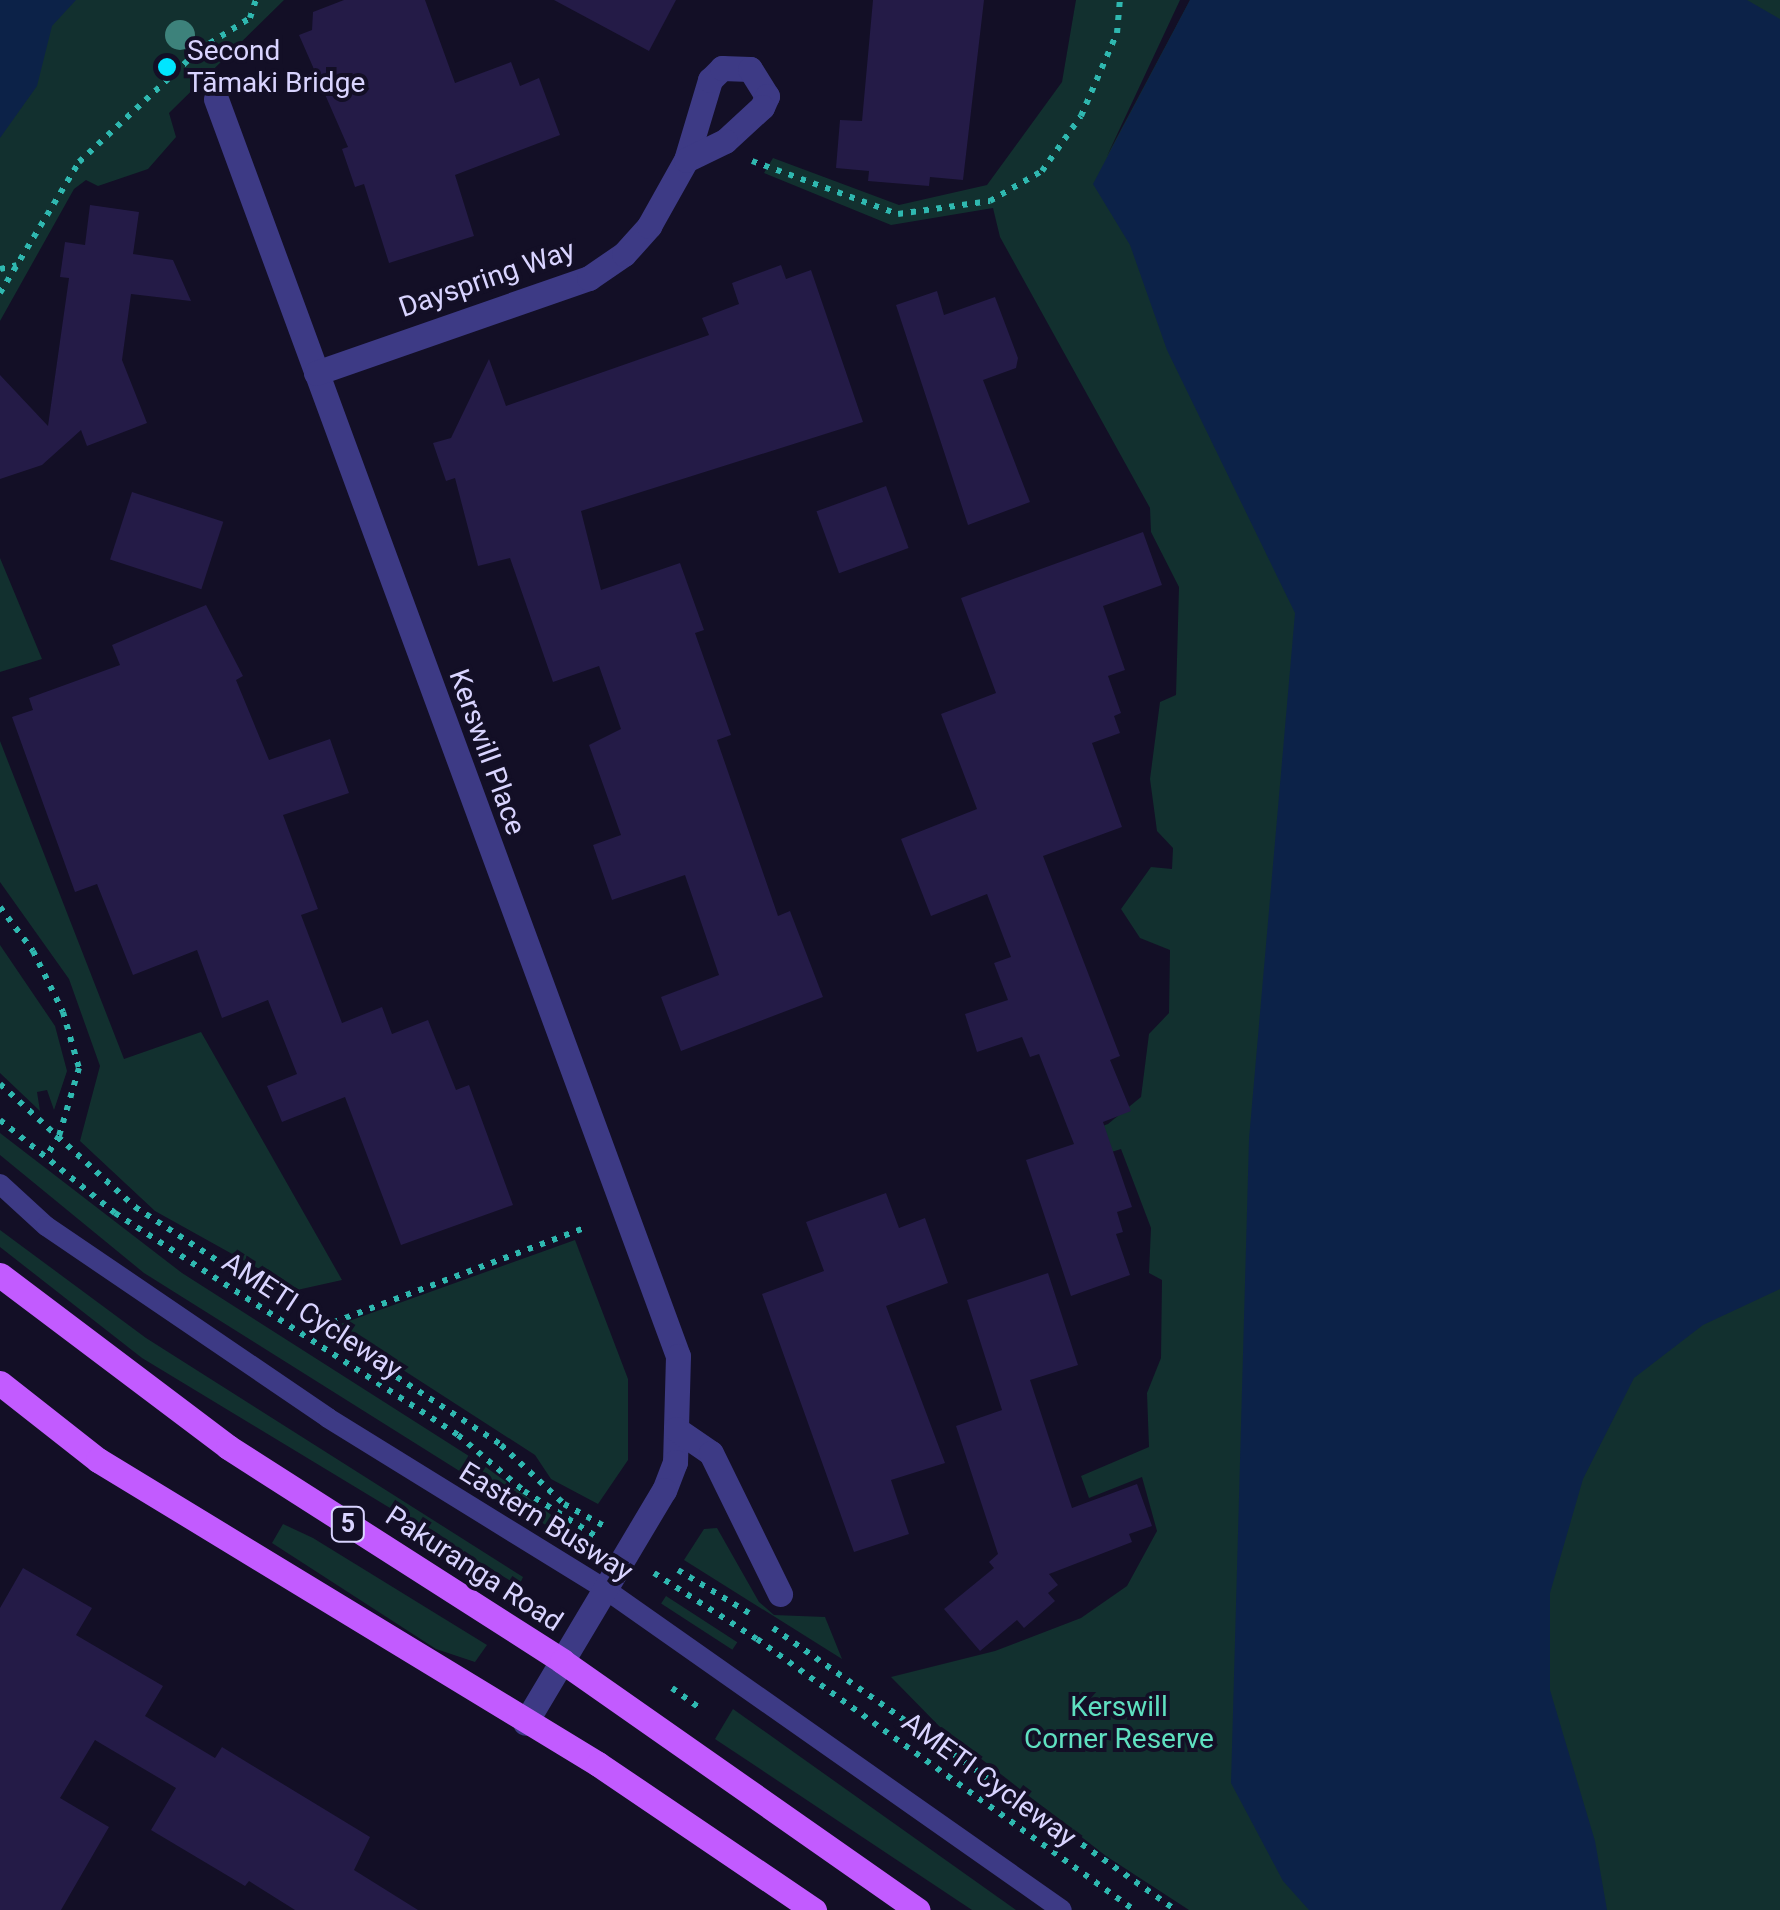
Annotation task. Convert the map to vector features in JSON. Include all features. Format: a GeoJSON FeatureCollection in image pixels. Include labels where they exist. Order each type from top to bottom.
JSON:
{"type":"FeatureCollection","features":[{"type":"Feature","properties":{"kind":"main road","name":"Pakuranga Road"},"geometry":{"type":"LineString","coordinates":[[0,1276],[228,1447],[562,1661],[918,1910]]}},
{"type":"Feature","properties":{"kind":"main road"},"geometry":{"type":"LineString","coordinates":[[0,1384],[98,1460],[598,1764],[814,1910]]}},
{"type":"Feature","properties":{"kind":"street","name":"Dayspring Way"},"geometry":{"type":"LineString","coordinates":[[316,373],[590,278],[650,226],[686,160],[710,80],[722,68],[750,69],[766,96],[762,107],[720,144],[686,160]]}},
{"type":"Feature","properties":{"kind":"street","name":"Kerswill Place"},"geometry":{"type":"LineString","coordinates":[[216,99],[678,1356],[675,1462],[664,1490],[525,1723]]}},
{"type":"Feature","properties":{"kind":"street"},"geometry":{"type":"LineString","coordinates":[[676,1428],[710,1453],[780,1594]]}},
{"type":"Feature","properties":{"kind":"lane","name":"Eastern Busway"},"geometry":{"type":"LineString","coordinates":[[0,1184],[46,1226],[328,1418],[605,1589],[1062,1910]]}},
{"type":"Feature","properties":{"kind":"path"},"geometry":{"type":"LineString","coordinates":[[0,293],[79,162],[199,50],[250,18],[256,0]]}},
{"type":"Feature","properties":{"kind":"path"},"geometry":{"type":"LineString","coordinates":[[720,144],[898,214],[990,200],[1042,171],[1081,116],[1116,33],[1120,0]]}},
{"type":"Feature","properties":{"kind":"path"},"geometry":{"type":"LineString","coordinates":[[0,269],[17,265]]}},
{"type":"Feature","properties":{"kind":"path"},"geometry":{"type":"LineString","coordinates":[[0,907],[34,951],[64,1012],[79,1068],[59,1136],[46,1157]]}},
{"type":"Feature","properties":{"kind":"path"},"geometry":{"type":"LineString","coordinates":[[0,1084],[135,1206],[501,1446],[564,1504],[610,1530]]}},
{"type":"Feature","properties":{"kind":"path","name":"AMETI Cycleway"},"geometry":{"type":"LineString","coordinates":[[0,1120],[164,1246],[458,1435],[524,1491],[605,1542]]}},
{"type":"Feature","properties":{"kind":"path"},"geometry":{"type":"LineString","coordinates":[[320,1327],[585,1228]]}},
{"type":"Feature","properties":{"kind":"path"},"geometry":{"type":"LineString","coordinates":[[678,1570],[853,1682],[1176,1910]]}},
{"type":"Feature","properties":{"kind":"path","name":"AMETI Cycleway"},"geometry":{"type":"LineString","coordinates":[[670,1583],[1134,1910]]}},
{"type":"Feature","properties":{"kind":"path"},"geometry":{"type":"LineString","coordinates":[[672,1688],[701,1709]]}},
{"type":"Feature","properties":{"kind":"green space"},"geometry":{"type":"Polygon","coordinates":[[[36,0],[284,0],[169,113],[176,137],[148,169],[98,186],[86,180],[74,189],[0,321],[0,45],[36,0]]]}},
{"type":"Feature","properties":{"kind":"green space","name":"Kerswill Corner Reserve"},"geometry":{"type":"Polygon","coordinates":[[[1076,0],[1180,0],[1107,156],[1190,0],[1780,0],[1780,1910],[1189,1910],[1106,1856],[939,1726],[891,1677],[995,1651],[1081,1618],[1127,1586],[1157,1531],[1142,1477],[1089,1498],[1081,1476],[1149,1447],[1147,1393],[1161,1358],[1162,1280],[1149,1273],[1151,1228],[1121,1149],[1083,1161],[1072,1137],[1108,1124],[1141,1097],[1149,1034],[1169,1013],[1170,950],[1140,938],[1121,909],[1151,867],[1172,869],[1173,848],[1157,831],[1150,779],[1160,702],[1176,695],[1179,587],[1151,532],[1150,508],[1000,237],[993,208],[891,225],[764,173],[773,158],[899,205],[987,185],[1062,82],[1076,0]]]}},
{"type":"Feature","properties":{"kind":"green space"},"geometry":{"type":"Polygon","coordinates":[[[0,558],[42,659],[0,672],[0,558]]]}},
{"type":"Feature","properties":{"kind":"green space"},"geometry":{"type":"Polygon","coordinates":[[[0,741],[124,1059],[201,1032],[342,1280],[297,1290],[155,1211],[80,1141],[100,1066],[69,979],[0,882],[0,741]]]}},
{"type":"Feature","properties":{"kind":"green space"},"geometry":{"type":"Polygon","coordinates":[[[0,945],[55,1026],[67,1071],[54,1110],[47,1090],[37,1092],[40,1111],[0,1073],[0,945]]]}},
{"type":"Feature","properties":{"kind":"green space"},"geometry":{"type":"Polygon","coordinates":[[[0,1133],[182,1273],[483,1465],[598,1549],[595,1556],[144,1273],[0,1155],[0,1133]]]}},
{"type":"Feature","properties":{"kind":"green space"},"geometry":{"type":"Polygon","coordinates":[[[0,1230],[146,1338],[523,1577],[519,1586],[142,1358],[0,1247],[0,1230]]]}},
{"type":"Feature","properties":{"kind":"green space"},"geometry":{"type":"Polygon","coordinates":[[[575,1240],[628,1379],[628,1460],[598,1504],[551,1479],[535,1455],[335,1326],[575,1240]]]}},
{"type":"Feature","properties":{"kind":"green space"},"geometry":{"type":"Polygon","coordinates":[[[283,1524],[313,1538],[487,1645],[475,1662],[436,1649],[272,1543],[283,1524]]]}},
{"type":"Feature","properties":{"kind":"green space"},"geometry":{"type":"Polygon","coordinates":[[[717,1528],[759,1602],[774,1615],[825,1617],[842,1659],[684,1560],[704,1529],[717,1528]]]}},
{"type":"Feature","properties":{"kind":"green space"},"geometry":{"type":"Polygon","coordinates":[[[666,1596],[737,1642],[732,1650],[661,1604],[666,1596]]]}},
{"type":"Feature","properties":{"kind":"green space"},"geometry":{"type":"Polygon","coordinates":[[[733,1709],[1016,1910],[972,1910],[715,1739],[733,1709]]]}},
{"type":"Feature","properties":{"kind":"water"},"geometry":{"type":"Polygon","coordinates":[[[0,0],[76,0],[52,26],[37,86],[0,138],[0,0]]]}},
{"type":"Feature","properties":{"kind":"water"},"geometry":{"type":"Polygon","coordinates":[[[1190,0],[1747,0],[1780,19],[1780,1289],[1703,1325],[1634,1378],[1583,1479],[1550,1593],[1550,1690],[1595,1841],[1607,1910],[1309,1910],[1283,1881],[1231,1783],[1249,1139],[1295,613],[1167,350],[1130,245],[1093,184],[1190,0]]]}},
{"type":"Feature","properties":{"kind":"building"},"geometry":{"type":"Polygon","coordinates":[[[344,0],[425,0],[455,83],[511,62],[520,86],[539,78],[560,135],[455,175],[474,236],[389,263],[364,184],[355,187],[342,149],[348,147],[299,35],[312,30],[313,12],[344,0]]]}},
{"type":"Feature","properties":{"kind":"building"},"geometry":{"type":"Polygon","coordinates":[[[554,0],[676,0],[649,51],[554,0]]]}},
{"type":"Feature","properties":{"kind":"building"},"geometry":{"type":"Polygon","coordinates":[[[873,0],[984,0],[963,180],[930,177],[929,186],[868,181],[869,171],[836,168],[840,120],[862,121],[873,0]]]}},
{"type":"Feature","properties":{"kind":"building"},"geometry":{"type":"Polygon","coordinates":[[[90,205],[139,212],[133,254],[173,260],[191,301],[131,294],[122,360],[147,423],[87,446],[81,430],[42,465],[0,479],[0,375],[48,426],[69,278],[60,277],[65,242],[85,245],[90,205]]]}},
{"type":"Feature","properties":{"kind":"building"},"geometry":{"type":"Polygon","coordinates":[[[781,265],[786,279],[811,270],[863,422],[581,511],[601,590],[680,563],[704,630],[695,633],[731,735],[717,740],[778,916],[790,911],[823,997],[681,1051],[661,997],[719,975],[685,875],[612,900],[593,845],[621,835],[589,745],[621,729],[599,666],[553,682],[510,558],[478,566],[455,478],[446,481],[433,443],[451,438],[489,359],[506,406],[709,335],[702,318],[739,304],[732,283],[781,265]]]}},
{"type":"Feature","properties":{"kind":"building"},"geometry":{"type":"Polygon","coordinates":[[[937,291],[944,315],[995,297],[1018,358],[1016,368],[983,380],[1030,502],[968,525],[896,305],[937,291]]]}},
{"type":"Feature","properties":{"kind":"building"},"geometry":{"type":"Polygon","coordinates":[[[886,486],[909,548],[839,573],[816,511],[886,486]]]}},
{"type":"Feature","properties":{"kind":"building"},"geometry":{"type":"Polygon","coordinates":[[[132,492],[223,522],[201,589],[110,560],[132,492]]]}},
{"type":"Feature","properties":{"kind":"building"},"geometry":{"type":"Polygon","coordinates":[[[1143,532],[1162,585],[1103,606],[1125,670],[1108,676],[1121,713],[1114,716],[1120,733],[1092,743],[1122,827],[1043,856],[1120,1056],[1110,1060],[1131,1111],[1103,1122],[1132,1207],[1117,1212],[1123,1232],[1116,1234],[1130,1275],[1071,1296],[1026,1160],[1074,1144],[1039,1054],[1030,1057],[1022,1037],[977,1052],[965,1014],[1008,1000],[994,963],[1011,957],[987,894],[931,916],[901,839],[977,809],[941,714],[996,693],[961,598],[1143,532]]]}},
{"type":"Feature","properties":{"kind":"building"},"geometry":{"type":"Polygon","coordinates":[[[206,605],[243,676],[236,680],[269,760],[330,739],[349,793],[283,815],[318,909],[301,915],[342,1023],[382,1007],[392,1034],[428,1020],[456,1090],[469,1085],[513,1205],[401,1245],[345,1097],[282,1122],[267,1086],[297,1074],[268,1000],[222,1018],[197,950],[133,975],[97,884],[75,892],[12,717],[33,710],[29,698],[120,665],[112,645],[206,605]]]}},
{"type":"Feature","properties":{"kind":"building"},"geometry":{"type":"Polygon","coordinates":[[[886,1193],[899,1228],[925,1218],[948,1283],[886,1306],[945,1463],[891,1480],[909,1534],[854,1552],[762,1294],[824,1271],[806,1222],[886,1193]]]}},
{"type":"Feature","properties":{"kind":"building"},"geometry":{"type":"Polygon","coordinates":[[[1048,1273],[1078,1365],[1030,1380],[1072,1508],[1137,1484],[1152,1526],[1129,1534],[1132,1542],[1049,1574],[1058,1585],[1048,1593],[1055,1601],[1024,1628],[1017,1620],[980,1651],[944,1609],[994,1568],[989,1562],[998,1554],[956,1426],[1002,1410],[967,1300],[1048,1273]]]}},
{"type":"Feature","properties":{"kind":"building"},"geometry":{"type":"Polygon","coordinates":[[[23,1568],[92,1608],[76,1635],[163,1686],[145,1716],[215,1758],[222,1747],[370,1837],[354,1870],[418,1910],[295,1910],[249,1881],[245,1886],[151,1830],[176,1788],[95,1740],[60,1798],[109,1827],[61,1910],[0,1910],[0,1608],[23,1568]]]}},
{"type":"Feature","properties":{"kind":"place","name":"Second Tāmaki Bridge"},"geometry":{"type":"Point","coordinates":[167,67]}}]}
